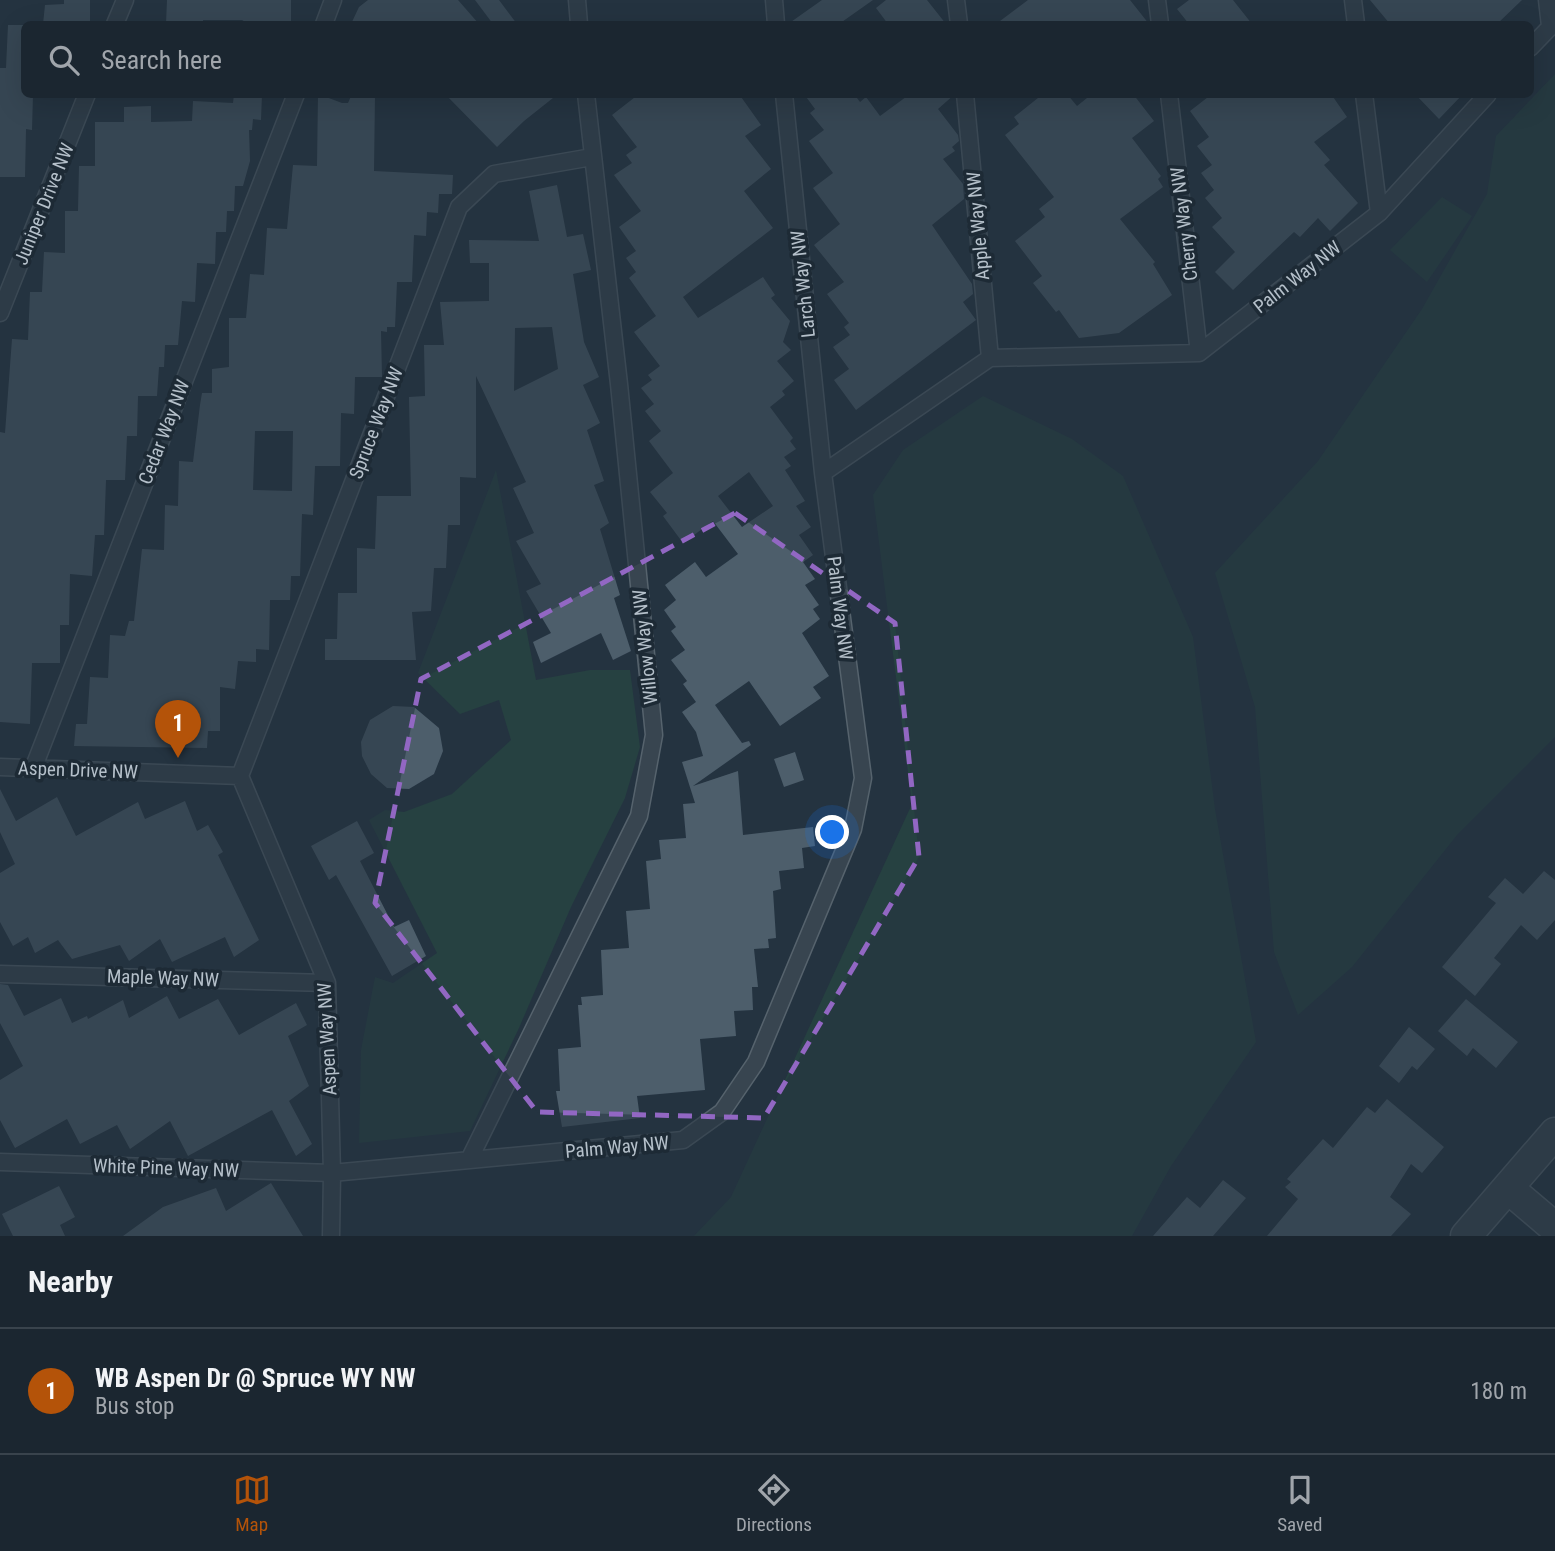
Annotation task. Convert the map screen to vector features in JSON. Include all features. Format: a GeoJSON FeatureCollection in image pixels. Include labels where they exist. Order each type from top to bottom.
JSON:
{"type":"FeatureCollection","features":[{"type":"Feature","properties":{"kind":"street"},"geometry":{"type":"LineString","coordinates":[[1466,1236],[1555,1133]]}},
{"type":"Feature","properties":{"kind":"street"},"geometry":{"type":"LineString","coordinates":[[1508,1188],[1555,1228]]}},
{"type":"Feature","properties":{"kind":"lane"},"geometry":{"type":"LineString","coordinates":[[116,21],[125,0]]}},
{"type":"Feature","properties":{"kind":"lane"},"geometry":{"type":"LineString","coordinates":[[325,21],[334,0]]}},
{"type":"Feature","properties":{"kind":"lane"},"geometry":{"type":"LineString","coordinates":[[576,0],[579,21]]}},
{"type":"Feature","properties":{"kind":"lane"},"geometry":{"type":"LineString","coordinates":[[774,0],[776,21]]}},
{"type":"Feature","properties":{"kind":"lane"},"geometry":{"type":"LineString","coordinates":[[956,0],[959,21]]}},
{"type":"Feature","properties":{"kind":"lane"},"geometry":{"type":"LineString","coordinates":[[1157,0],[1160,21]]}},
{"type":"Feature","properties":{"kind":"lane"},"geometry":{"type":"LineString","coordinates":[[1353,0],[1356,21]]}},
{"type":"Feature","properties":{"kind":"lane"},"geometry":{"type":"LineString","coordinates":[[1534,45],[1553,24],[1547,0]]}},
{"type":"Feature","properties":{"kind":"lane","name":"Juniper Drive NW"},"geometry":{"type":"LineString","coordinates":[[0,313],[86,98]]}},
{"type":"Feature","properties":{"kind":"lane","name":"Cedar Way NW"},"geometry":{"type":"LineString","coordinates":[[33,769],[294,98]]}},
{"type":"Feature","properties":{"kind":"lane","name":"Willow Way NW"},"geometry":{"type":"LineString","coordinates":[[469,1160],[639,817],[653,735],[619,384],[586,98]]}},
{"type":"Feature","properties":{"kind":"lane","name":"Larch Way NW"},"geometry":{"type":"LineString","coordinates":[[784,98],[823,473]]}},
{"type":"Feature","properties":{"kind":"lane","name":"Apple Way NW"},"geometry":{"type":"LineString","coordinates":[[965,98],[990,358]]}},
{"type":"Feature","properties":{"kind":"lane","name":"Cherry Way NW"},"geometry":{"type":"LineString","coordinates":[[1169,98],[1199,353]]}},
{"type":"Feature","properties":{"kind":"lane"},"geometry":{"type":"LineString","coordinates":[[1364,98],[1379,214]]}},
{"type":"Feature","properties":{"kind":"lane","name":"Palm Way NW"},"geometry":{"type":"LineString","coordinates":[[1199,353],[1379,214],[1484,98]]}},
{"type":"Feature","properties":{"kind":"lane","name":"Spruce Way NW"},"geometry":{"type":"LineString","coordinates":[[240,776],[459,207],[494,174],[592,157]]}},
{"type":"Feature","properties":{"kind":"lane"},"geometry":{"type":"LineString","coordinates":[[823,473],[990,358],[1199,353]]}},
{"type":"Feature","properties":{"kind":"lane","name":"Palm Way NW"},"geometry":{"type":"LineString","coordinates":[[332,1173],[683,1140],[722,1112],[756,1062],[853,829],[863,778],[823,473]]}},
{"type":"Feature","properties":{"kind":"lane","name":"Aspen Drive NW"},"geometry":{"type":"LineString","coordinates":[[0,767],[240,776]]}},
{"type":"Feature","properties":{"kind":"lane","name":"Aspen Way NW"},"geometry":{"type":"LineString","coordinates":[[240,776],[327,983],[331,1236]]}},
{"type":"Feature","properties":{"kind":"lane","name":"Maple Way NW"},"geometry":{"type":"LineString","coordinates":[[0,974],[327,983]]}},
{"type":"Feature","properties":{"kind":"lane","name":"White Pine Way NW"},"geometry":{"type":"LineString","coordinates":[[0,1162],[332,1173]]}},
{"type":"Feature","properties":{"kind":"highlighted area"},"geometry":{"type":"Polygon","coordinates":[[[735,513],[895,623],[919,857],[764,1118],[537,1112],[375,903],[421,679],[735,513]]]}},
{"type":"Feature","properties":{"kind":"green space"},"geometry":{"type":"Polygon","coordinates":[[[1555,74],[1555,737],[1457,835],[1352,967],[1298,1015],[1274,952],[1255,707],[1215,573],[1318,461],[1422,309],[1487,194],[1496,136],[1555,74]]]}},
{"type":"Feature","properties":{"kind":"green space"},"geometry":{"type":"Polygon","coordinates":[[[1442,197],[1472,216],[1427,282],[1390,250],[1442,197]]]}},
{"type":"Feature","properties":{"kind":"green space"},"geometry":{"type":"Polygon","coordinates":[[[983,396],[1072,439],[1123,476],[1193,637],[1215,809],[1256,1042],[1171,1166],[1132,1236],[694,1236],[731,1197],[912,804],[873,495],[903,450],[983,396]]]}},
{"type":"Feature","properties":{"kind":"green space"},"geometry":{"type":"Polygon","coordinates":[[[496,470],[536,680],[590,670],[630,670],[640,747],[625,798],[571,907],[519,1028],[470,1131],[359,1143],[361,1050],[375,977],[393,983],[437,953],[369,820],[385,810],[404,812],[452,794],[511,740],[499,700],[460,714],[418,673],[496,470]]]}},
{"type":"Feature","properties":{"kind":"building"},"geometry":{"type":"Polygon","coordinates":[[[64,0],[90,0],[90,21],[43,21],[45,5],[64,4],[64,0]]]}},
{"type":"Feature","properties":{"kind":"building"},"geometry":{"type":"Polygon","coordinates":[[[167,0],[291,0],[291,21],[166,21],[167,0]]]}},
{"type":"Feature","properties":{"kind":"building"},"geometry":{"type":"Polygon","coordinates":[[[368,0],[458,0],[476,21],[352,21],[359,7],[368,0]]]}},
{"type":"Feature","properties":{"kind":"building"},"geometry":{"type":"Polygon","coordinates":[[[475,0],[499,0],[515,21],[491,21],[475,0]]]}},
{"type":"Feature","properties":{"kind":"building"},"geometry":{"type":"Polygon","coordinates":[[[822,0],[873,0],[843,21],[792,21],[822,0]]]}},
{"type":"Feature","properties":{"kind":"building"},"geometry":{"type":"Polygon","coordinates":[[[886,0],[927,0],[944,21],[886,21],[876,8],[886,0]]]}},
{"type":"Feature","properties":{"kind":"building"},"geometry":{"type":"Polygon","coordinates":[[[1028,0],[1130,0],[1147,21],[1000,21],[1028,0]]]}},
{"type":"Feature","properties":{"kind":"building"},"geometry":{"type":"Polygon","coordinates":[[[1189,0],[1233,0],[1250,21],[1187,21],[1177,9],[1189,0]]]}},
{"type":"Feature","properties":{"kind":"building"},"geometry":{"type":"Polygon","coordinates":[[[1370,0],[1522,0],[1500,21],[1388,21],[1370,0]]]}},
{"type":"Feature","properties":{"kind":"building"},"geometry":{"type":"Polygon","coordinates":[[[8,25],[21,25],[21,98],[33,98],[32,130],[26,129],[25,177],[0,177],[0,68],[6,68],[8,25]]]}},
{"type":"Feature","properties":{"kind":"building"},"geometry":{"type":"Polygon","coordinates":[[[234,98],[262,98],[261,120],[253,119],[252,130],[249,130],[250,161],[243,186],[235,186],[234,211],[227,211],[226,232],[216,232],[215,264],[197,263],[195,302],[182,301],[178,345],[165,345],[164,367],[159,367],[157,396],[138,396],[137,436],[127,436],[125,480],[106,480],[104,535],[95,535],[92,576],[70,574],[69,625],[60,625],[60,663],[32,663],[30,724],[0,722],[0,432],[5,433],[12,339],[28,340],[30,292],[42,292],[44,252],[65,253],[65,211],[78,211],[79,166],[95,166],[95,122],[124,122],[124,107],[151,106],[151,122],[192,121],[193,101],[233,103],[234,98]]]}},
{"type":"Feature","properties":{"kind":"building"},"geometry":{"type":"Polygon","coordinates":[[[318,98],[348,103],[350,98],[375,98],[374,171],[453,175],[452,194],[439,194],[438,213],[427,212],[426,236],[414,235],[412,282],[397,282],[395,327],[387,327],[387,332],[381,331],[382,377],[355,377],[354,414],[341,413],[340,466],[315,466],[313,515],[302,514],[300,576],[291,576],[290,600],[270,600],[269,650],[256,649],[256,662],[238,661],[235,689],[220,687],[220,731],[208,731],[207,748],[74,746],[76,724],[87,724],[90,677],[108,678],[110,635],[125,636],[129,621],[134,621],[142,549],[164,550],[165,505],[178,506],[179,461],[193,462],[202,393],[212,393],[212,369],[229,367],[229,318],[246,318],[250,274],[264,275],[267,228],[287,229],[293,165],[317,166],[318,98]],[[255,431],[253,490],[292,491],[293,431],[255,431]]]}},
{"type":"Feature","properties":{"kind":"building"},"geometry":{"type":"Polygon","coordinates":[[[449,98],[553,98],[524,121],[497,147],[449,98]]]}},
{"type":"Feature","properties":{"kind":"building"},"geometry":{"type":"Polygon","coordinates":[[[634,98],[742,98],[761,125],[745,136],[771,169],[744,191],[773,228],[683,297],[698,318],[763,277],[775,295],[771,298],[790,321],[783,342],[791,350],[777,361],[794,381],[782,391],[785,395],[770,407],[793,438],[790,441],[796,449],[784,457],[791,466],[785,470],[805,501],[796,506],[811,527],[799,535],[813,555],[803,562],[815,579],[805,585],[819,605],[813,609],[820,619],[802,633],[829,676],[813,687],[821,698],[780,726],[749,681],[715,705],[742,743],[749,741],[751,745],[693,786],[738,771],[743,835],[813,827],[815,846],[802,848],[804,868],[779,871],[781,889],[773,891],[776,938],[768,939],[769,948],[754,949],[758,987],[752,987],[753,1010],[734,1011],[736,1036],[700,1039],[705,1090],[637,1096],[640,1118],[562,1127],[556,1091],[560,1091],[558,1049],[581,1047],[578,1005],[582,1005],[581,997],[603,995],[601,950],[629,948],[626,911],[650,909],[646,861],[661,859],[659,840],[686,838],[683,804],[695,803],[682,762],[703,756],[696,732],[682,712],[696,702],[683,684],[687,681],[671,660],[685,650],[671,631],[676,627],[664,610],[676,600],[665,585],[695,562],[706,577],[738,554],[713,521],[683,543],[663,516],[667,513],[650,492],[673,473],[649,441],[661,431],[645,411],[654,404],[641,388],[652,380],[648,375],[660,366],[634,332],[656,316],[629,278],[636,272],[626,258],[636,251],[619,227],[641,211],[614,175],[632,163],[626,155],[637,147],[612,115],[634,98]],[[749,472],[718,496],[742,527],[773,506],[749,472]]]}},
{"type":"Feature","properties":{"kind":"building"},"geometry":{"type":"Polygon","coordinates":[[[807,98],[857,98],[860,102],[867,98],[880,116],[905,98],[950,98],[938,109],[958,135],[959,141],[952,147],[955,151],[943,159],[963,184],[964,199],[932,225],[972,284],[973,294],[963,302],[976,320],[856,410],[834,380],[849,369],[833,347],[850,335],[844,327],[849,323],[827,294],[844,282],[814,245],[840,224],[813,188],[833,173],[809,141],[824,130],[810,113],[815,109],[807,98]]]}},
{"type":"Feature","properties":{"kind":"building"},"geometry":{"type":"Polygon","coordinates":[[[1038,98],[1070,98],[1077,106],[1087,98],[1136,98],[1154,121],[1132,138],[1161,176],[1158,179],[1163,187],[1120,219],[1155,262],[1153,264],[1172,295],[1119,333],[1079,338],[1059,310],[1056,312],[1033,283],[1042,276],[1015,241],[1045,217],[1039,209],[1054,197],[1005,135],[1019,124],[1014,117],[1038,98]]]}},
{"type":"Feature","properties":{"kind":"building"},"geometry":{"type":"Polygon","coordinates":[[[1207,98],[1334,98],[1347,117],[1314,142],[1330,160],[1324,165],[1358,203],[1330,231],[1318,218],[1300,237],[1294,232],[1233,290],[1215,272],[1235,252],[1212,227],[1222,218],[1205,198],[1214,190],[1201,173],[1212,165],[1197,146],[1209,137],[1190,111],[1207,98]]]}},
{"type":"Feature","properties":{"kind":"building"},"geometry":{"type":"Polygon","coordinates":[[[1419,98],[1459,98],[1439,119],[1419,98]]]}},
{"type":"Feature","properties":{"kind":"building"},"geometry":{"type":"Polygon","coordinates":[[[557,185],[567,237],[583,234],[591,270],[573,274],[584,342],[599,377],[583,385],[600,423],[587,430],[604,481],[594,485],[609,523],[600,529],[620,595],[614,598],[631,651],[613,660],[601,633],[541,663],[533,642],[551,633],[526,591],[541,584],[516,541],[534,533],[513,488],[526,482],[476,376],[476,478],[460,477],[460,525],[448,525],[446,568],[434,568],[431,611],[412,612],[416,660],[325,660],[325,639],[337,639],[338,593],[357,593],[357,548],[375,549],[377,496],[411,496],[409,397],[425,396],[424,345],[444,345],[440,302],[489,301],[489,263],[470,263],[469,240],[539,241],[529,191],[557,185]],[[552,327],[515,328],[514,391],[558,369],[552,327]]]}},
{"type":"Feature","properties":{"kind":"building"},"geometry":{"type":"Polygon","coordinates":[[[393,706],[414,707],[439,728],[443,751],[434,774],[409,789],[387,788],[371,774],[362,756],[361,742],[370,720],[393,706]]]}},
{"type":"Feature","properties":{"kind":"building"},"geometry":{"type":"Polygon","coordinates":[[[795,752],[804,780],[784,787],[774,759],[795,752]]]}},
{"type":"Feature","properties":{"kind":"building"},"geometry":{"type":"Polygon","coordinates":[[[0,789],[16,821],[57,797],[76,836],[138,802],[145,819],[185,801],[197,831],[208,825],[223,852],[218,855],[259,940],[234,957],[225,937],[172,962],[160,939],[129,961],[120,945],[72,959],[58,940],[35,953],[28,937],[13,946],[0,922],[0,873],[15,864],[0,832],[0,789]]]}},
{"type":"Feature","properties":{"kind":"building"},"geometry":{"type":"Polygon","coordinates":[[[357,821],[374,853],[360,861],[394,927],[409,920],[426,956],[392,976],[336,875],[329,880],[311,846],[357,821]]]}},
{"type":"Feature","properties":{"kind":"building"},"geometry":{"type":"Polygon","coordinates":[[[1544,871],[1555,880],[1555,920],[1537,940],[1521,925],[1494,958],[1501,964],[1475,996],[1442,967],[1496,903],[1488,897],[1505,878],[1523,894],[1544,871]]]}},
{"type":"Feature","properties":{"kind":"building"},"geometry":{"type":"Polygon","coordinates":[[[0,984],[8,985],[24,1016],[61,998],[72,1023],[87,1016],[88,1019],[123,1000],[129,1018],[167,996],[179,1019],[218,999],[239,1035],[296,1003],[307,1025],[288,1036],[309,1086],[289,1101],[312,1144],[296,1156],[272,1110],[188,1156],[170,1121],[130,1149],[117,1125],[80,1144],[67,1119],[15,1148],[0,1120],[0,1080],[23,1066],[0,1023],[0,984]]]}},
{"type":"Feature","properties":{"kind":"building"},"geometry":{"type":"Polygon","coordinates":[[[1466,999],[1518,1042],[1496,1068],[1473,1048],[1467,1056],[1438,1031],[1466,999]]]}},
{"type":"Feature","properties":{"kind":"building"},"geometry":{"type":"Polygon","coordinates":[[[1409,1027],[1435,1049],[1417,1070],[1412,1066],[1399,1083],[1379,1066],[1409,1027]]]}},
{"type":"Feature","properties":{"kind":"building"},"geometry":{"type":"Polygon","coordinates":[[[1387,1099],[1444,1147],[1422,1173],[1411,1164],[1390,1197],[1411,1214],[1391,1236],[1267,1236],[1298,1199],[1285,1187],[1291,1182],[1287,1179],[1323,1139],[1333,1148],[1367,1107],[1375,1113],[1387,1099]]]}},
{"type":"Feature","properties":{"kind":"building"},"geometry":{"type":"Polygon","coordinates":[[[1223,1180],[1246,1198],[1213,1236],[1153,1236],[1187,1197],[1200,1208],[1223,1180]]]}},
{"type":"Feature","properties":{"kind":"building"},"geometry":{"type":"Polygon","coordinates":[[[271,1183],[303,1236],[123,1236],[163,1207],[216,1188],[226,1211],[271,1183]]]}},
{"type":"Feature","properties":{"kind":"building"},"geometry":{"type":"Polygon","coordinates":[[[59,1186],[75,1217],[60,1225],[65,1236],[13,1236],[2,1214],[59,1186]]]}},
{"type":"Feature","properties":{"kind":"place","name":"WB Aspen Dr @ Spruce WY NW"},"geometry":{"type":"Point","coordinates":[178,758]}}]}
